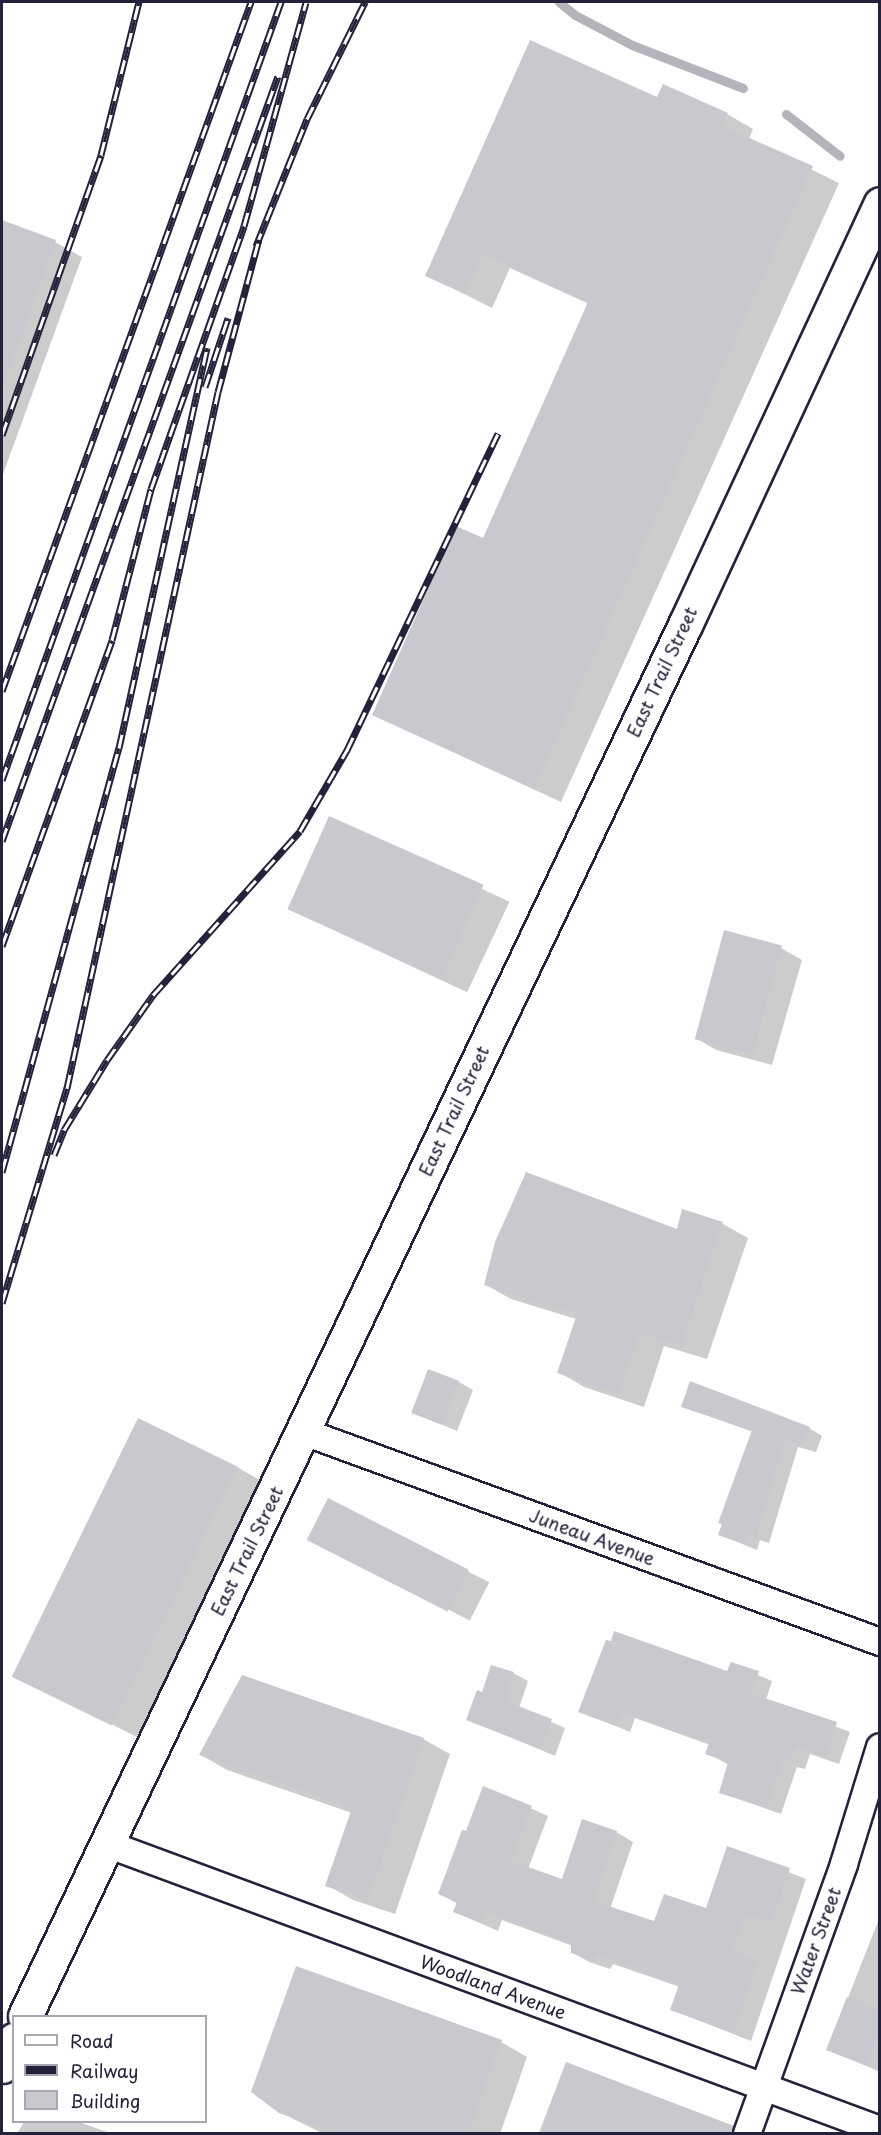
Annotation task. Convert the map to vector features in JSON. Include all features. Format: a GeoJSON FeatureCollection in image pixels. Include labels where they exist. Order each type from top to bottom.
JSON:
{"type":"FeatureCollection","features":[{"type":"Feature","properties":{"kind":"main road","name":"East Trail Street"},"geometry":{"type":"LineString","coordinates":[[25,2015],[304,1432],[879,204]]}},
{"type":"Feature","properties":{"kind":"main road"},"geometry":{"type":"LineString","coordinates":[[2,2066],[12,2044]]}},
{"type":"Feature","properties":{"kind":"street","name":"Juneau Avenue"},"geometry":{"type":"LineString","coordinates":[[304,1432],[879,1642]]}},
{"type":"Feature","properties":{"kind":"street","name":"Water Street"},"geometry":{"type":"LineString","coordinates":[[747,2133],[844,1864],[879,1747]]}},
{"type":"Feature","properties":{"kind":"street","name":"Woodland Avenue"},"geometry":{"type":"LineString","coordinates":[[106,1844],[879,2130]]}},
{"type":"Feature","properties":{"kind":"building"},"geometry":{"type":"Polygon","coordinates":[[[530,40],[657,97],[663,84],[728,113],[722,126],[813,166],[534,789],[372,715],[456,526],[483,538],[588,302],[483,254],[465,294],[425,276],[530,40]]]}},
{"type":"Feature","properties":{"kind":"building"},"geometry":{"type":"Polygon","coordinates":[[[2,220],[56,240],[5,382],[2,381],[2,220]]]}},
{"type":"Feature","properties":{"kind":"building"},"geometry":{"type":"Polygon","coordinates":[[[329,816],[483,885],[442,978],[288,909],[329,816]]]}},
{"type":"Feature","properties":{"kind":"building"},"geometry":{"type":"Polygon","coordinates":[[[724,930],[782,946],[753,1055],[695,1039],[724,930]]]}},
{"type":"Feature","properties":{"kind":"building"},"geometry":{"type":"Polygon","coordinates":[[[526,1172],[677,1229],[682,1209],[723,1222],[681,1346],[639,1333],[619,1394],[557,1373],[577,1314],[484,1285],[495,1242],[526,1172]]]}},
{"type":"Feature","properties":{"kind":"building"},"geometry":{"type":"Polygon","coordinates":[[[428,1369],[459,1381],[442,1425],[411,1413],[428,1369]]]}},
{"type":"Feature","properties":{"kind":"building"},"geometry":{"type":"Polygon","coordinates":[[[690,1381],[810,1427],[803,1446],[785,1440],[756,1537],[747,1534],[744,1544],[718,1535],[722,1524],[718,1523],[752,1430],[681,1407],[690,1381]]]}},
{"type":"Feature","properties":{"kind":"building"},"geometry":{"type":"Polygon","coordinates":[[[138,1418],[238,1467],[112,1726],[12,1677],[138,1418]]]}},
{"type":"Feature","properties":{"kind":"building"},"geometry":{"type":"Polygon","coordinates":[[[328,1498],[469,1570],[447,1612],[307,1540],[328,1498]]]}},
{"type":"Feature","properties":{"kind":"building"},"geometry":{"type":"Polygon","coordinates":[[[614,1631],[727,1671],[731,1662],[759,1671],[752,1694],[837,1722],[825,1757],[796,1747],[791,1762],[783,1760],[767,1808],[719,1793],[728,1762],[705,1754],[709,1743],[621,1711],[616,1726],[578,1712],[606,1640],[611,1641],[614,1631]]]}},
{"type":"Feature","properties":{"kind":"building"},"geometry":{"type":"Polygon","coordinates":[[[491,1665],[514,1672],[505,1701],[552,1719],[540,1749],[466,1720],[477,1690],[482,1692],[491,1665]]]}},
{"type":"Feature","properties":{"kind":"building"},"geometry":{"type":"Polygon","coordinates":[[[242,1675],[424,1738],[368,1900],[325,1886],[352,1808],[199,1755],[242,1675]]]}},
{"type":"Feature","properties":{"kind":"building"},"geometry":{"type":"Polygon","coordinates":[[[483,1786],[532,1806],[511,1861],[562,1879],[582,1819],[617,1831],[593,1901],[654,1921],[664,1894],[706,1908],[727,1846],[790,1868],[772,1923],[746,1914],[732,1950],[758,1961],[734,2033],[670,2010],[679,1984],[596,1955],[594,1961],[571,1953],[571,1943],[485,1911],[481,1923],[453,1912],[457,1902],[438,1894],[462,1830],[466,1831],[483,1786]]]}},
{"type":"Feature","properties":{"kind":"building"},"geometry":{"type":"Polygon","coordinates":[[[296,1966],[502,2040],[468,2133],[340,2133],[279,2113],[251,2092],[296,1966]]]}},
{"type":"Feature","properties":{"kind":"building"},"geometry":{"type":"Polygon","coordinates":[[[847,1997],[879,2009],[879,2035],[867,2066],[826,2050],[847,1997]]]}},
{"type":"Feature","properties":{"kind":"building"},"geometry":{"type":"Polygon","coordinates":[[[566,2062],[734,2126],[732,2133],[539,2133],[566,2062]]]}},
{"type":"Feature","properties":{"kind":"waterway"},"geometry":{"type":"LineString","coordinates":[[559,2],[575,15],[632,45],[743,88]]}},
{"type":"Feature","properties":{"kind":"waterway"},"geometry":{"type":"LineString","coordinates":[[786,114],[840,156]]}},
{"type":"Feature","properties":{"kind":"railway"},"geometry":{"type":"LineString","coordinates":[[2,435],[101,155],[139,2]]}},
{"type":"Feature","properties":{"kind":"railway"},"geometry":{"type":"LineString","coordinates":[[2,691],[251,2]]}},
{"type":"Feature","properties":{"kind":"railway"},"geometry":{"type":"LineString","coordinates":[[2,780],[281,2]]}},
{"type":"Feature","properties":{"kind":"railway"},"geometry":{"type":"LineString","coordinates":[[2,946],[112,640],[151,489],[244,226],[306,2]]}},
{"type":"Feature","properties":{"kind":"railway"},"geometry":{"type":"LineString","coordinates":[[256,246],[307,119],[365,2]]}},
{"type":"Feature","properties":{"kind":"railway"},"geometry":{"type":"LineString","coordinates":[[2,841],[278,76]]}},
{"type":"Feature","properties":{"kind":"railway"},"geometry":{"type":"LineString","coordinates":[[2,1303],[67,1088],[218,392],[259,239]]}},
{"type":"Feature","properties":{"kind":"railway"},"geometry":{"type":"LineString","coordinates":[[205,387],[228,318]]}},
{"type":"Feature","properties":{"kind":"railway"},"geometry":{"type":"LineString","coordinates":[[2,1172],[119,748],[207,348]]}},
{"type":"Feature","properties":{"kind":"railway"},"geometry":{"type":"LineString","coordinates":[[54,1155],[64,1130],[107,1060],[153,995],[300,831],[347,750],[498,433]]}}]}
